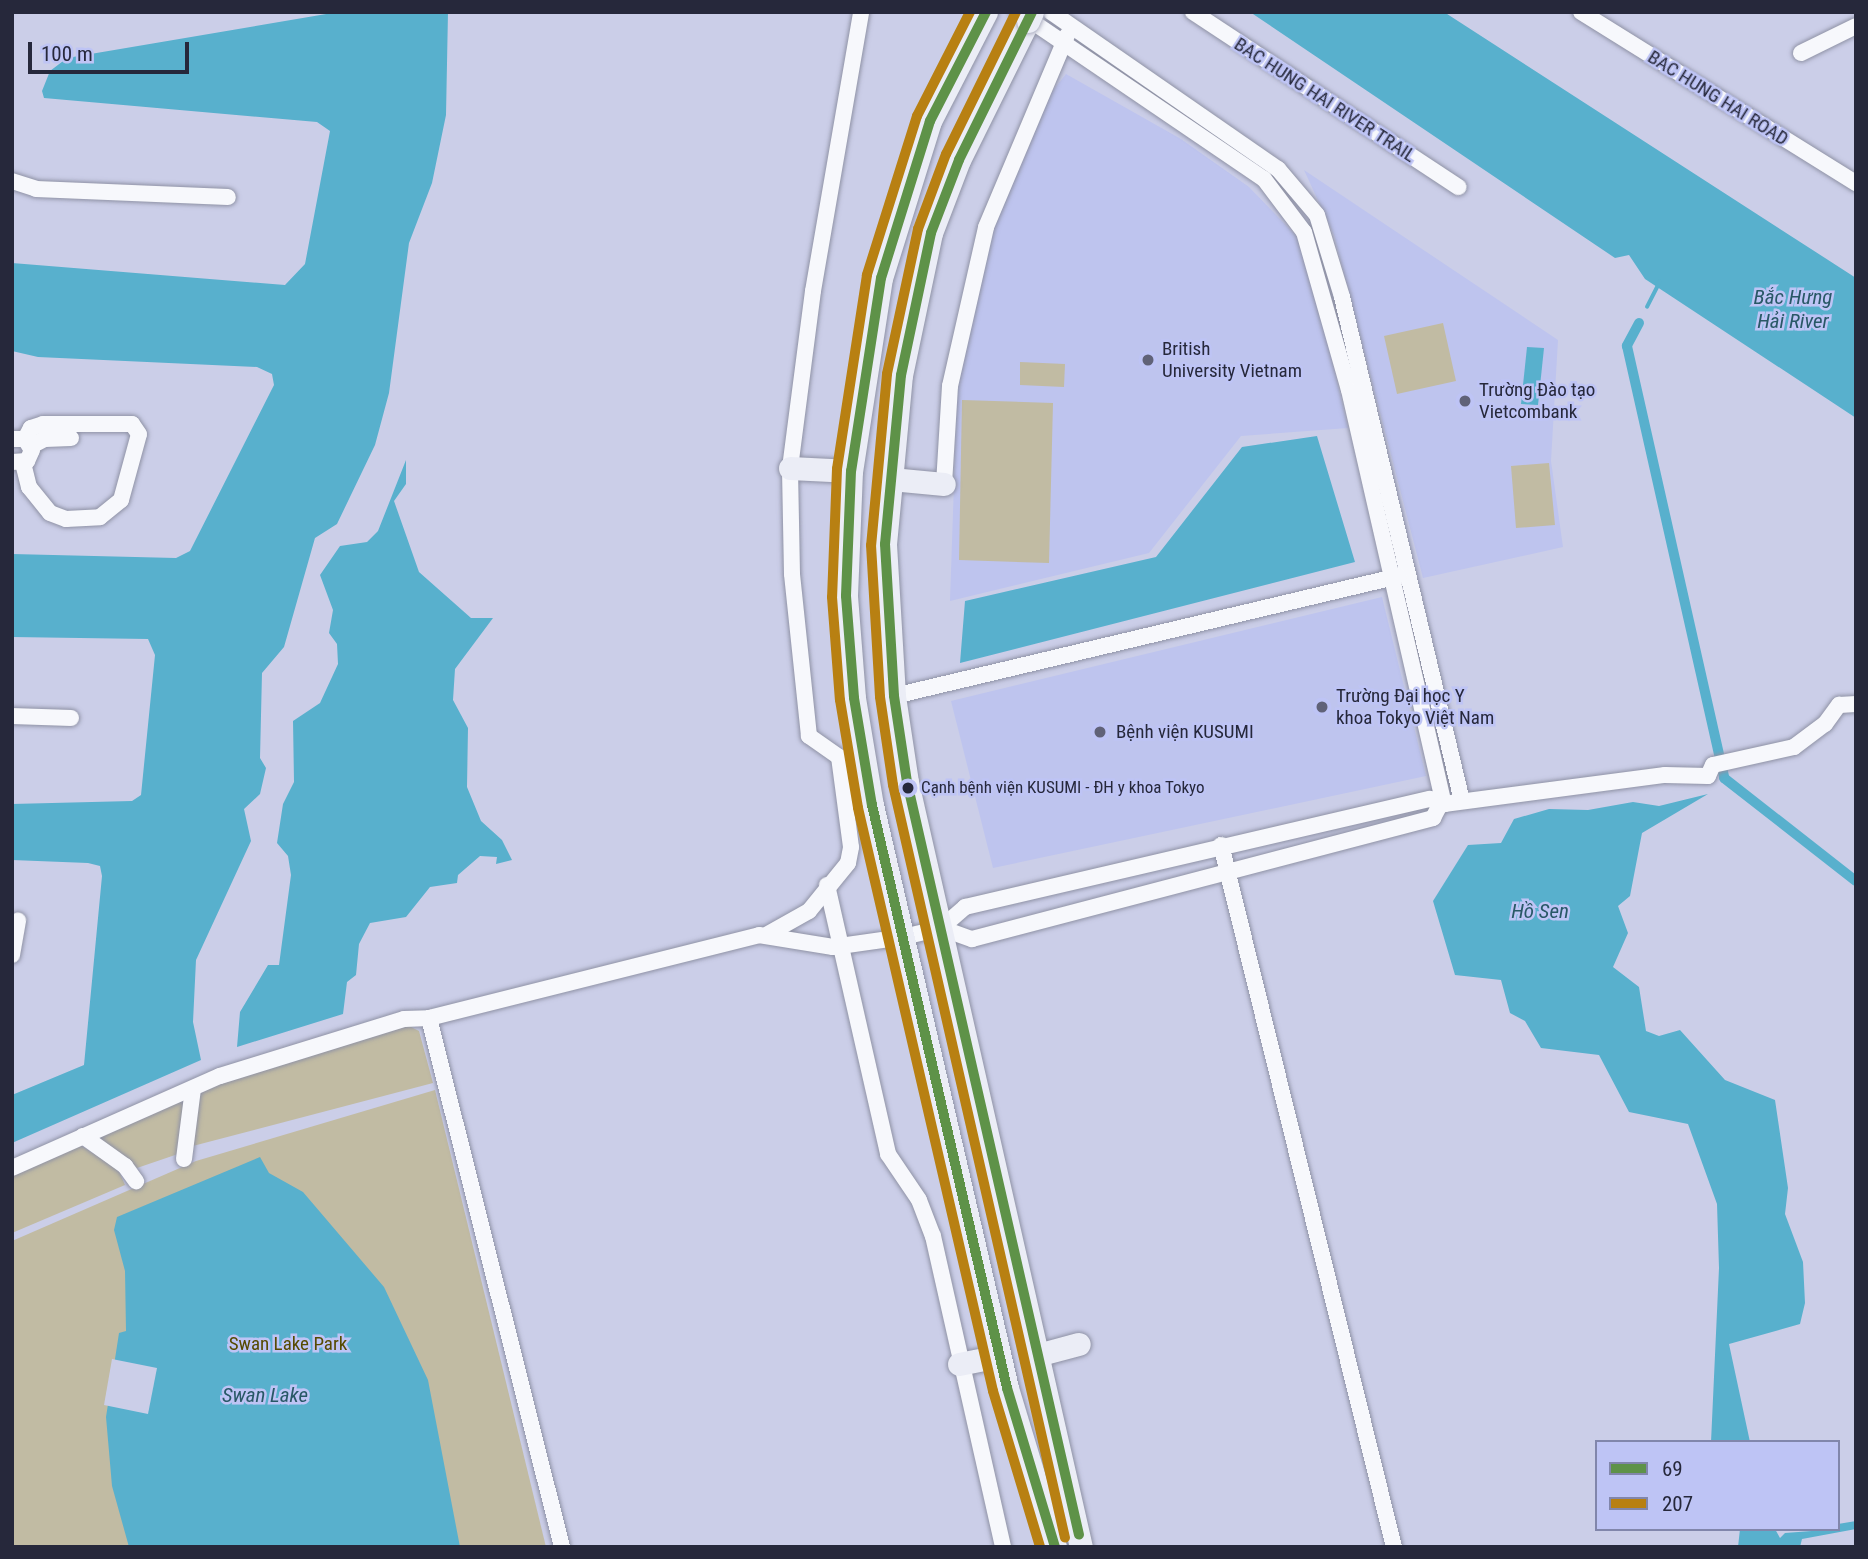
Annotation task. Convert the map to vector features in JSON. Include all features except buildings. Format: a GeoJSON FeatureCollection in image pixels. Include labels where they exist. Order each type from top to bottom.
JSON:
{"type":"FeatureCollection","features":[{"type":"Feature","properties":{"kind":"highway"},"geometry":{"type":"LineString","coordinates":[[986,12],[930,121],[909,178],[881,278],[850,471],[846,596],[854,698],[903,937],[999,1356],[1055,1547]]}},
{"type":"Feature","properties":{"kind":"highway"},"geometry":{"type":"LineString","coordinates":[[1026,15],[959,160],[931,233],[901,375],[885,544],[894,696],[907,782],[1041,1354],[1081,1547]]}},
{"type":"Feature","properties":{"kind":"highway"},"geometry":{"type":"LineString","coordinates":[[790,468],[850,471]]}},
{"type":"Feature","properties":{"kind":"highway"},"geometry":{"type":"LineString","coordinates":[[891,479],[944,484]]}},
{"type":"Feature","properties":{"kind":"highway"},"geometry":{"type":"LineString","coordinates":[[1041,1354],[1079,1344]]}},
{"type":"Feature","properties":{"kind":"highway"},"geometry":{"type":"LineString","coordinates":[[959,1364],[999,1356]]}},
{"type":"Feature","properties":{"kind":"highway"},"geometry":{"type":"LineString","coordinates":[[1007,1388],[1013,1440],[1038,1547]]}},
{"type":"Feature","properties":{"kind":"highway"},"geometry":{"type":"LineString","coordinates":[[1051,1399],[1070,1430],[1097,1547]]}},
{"type":"Feature","properties":{"kind":"street"},"geometry":{"type":"LineString","coordinates":[[12,1168],[193,1089],[310,1044],[429,1018],[794,924],[848,863],[851,847],[839,757],[809,736],[792,575],[790,468],[813,291],[862,12]]}},
{"type":"Feature","properties":{"kind":"street"},"geometry":{"type":"LineString","coordinates":[[1051,12],[1256,163],[1294,214],[1312,250],[1363,422],[1399,575],[1462,801]]}},
{"type":"Feature","properties":{"kind":"street","name":"BAC HUNG HAI RIVER TRAIL"},"geometry":{"type":"LineString","coordinates":[[1193,12],[1458,187]]}},
{"type":"Feature","properties":{"kind":"street","name":"BAC HUNG HAI ROAD"},"geometry":{"type":"LineString","coordinates":[[1581,12],[1856,183]]}},
{"type":"Feature","properties":{"kind":"street"},"geometry":{"type":"LineString","coordinates":[[1026,15],[1064,43],[1256,163]]}},
{"type":"Feature","properties":{"kind":"street"},"geometry":{"type":"LineString","coordinates":[[944,484],[950,386],[986,227],[1072,26]]}},
{"type":"Feature","properties":{"kind":"street"},"geometry":{"type":"LineString","coordinates":[[1801,53],[1856,26]]}},
{"type":"Feature","properties":{"kind":"street"},"geometry":{"type":"LineString","coordinates":[[12,181],[36,189],[228,197]]}},
{"type":"Feature","properties":{"kind":"street"},"geometry":{"type":"LineString","coordinates":[[51,424],[132,424],[139,434],[121,500],[100,517],[66,520],[50,513],[29,487],[18,463],[23,441],[31,428],[51,424]]}},
{"type":"Feature","properties":{"kind":"street"},"geometry":{"type":"LineString","coordinates":[[23,441],[71,438]]}},
{"type":"Feature","properties":{"kind":"street"},"geometry":{"type":"LineString","coordinates":[[894,696],[1399,575]]}},
{"type":"Feature","properties":{"kind":"street"},"geometry":{"type":"LineString","coordinates":[[941,928],[972,939],[1433,818],[1442,805],[1399,575]]}},
{"type":"Feature","properties":{"kind":"street"},"geometry":{"type":"LineString","coordinates":[[759,935],[841,946],[903,937],[941,928],[965,907],[1221,845],[1430,799],[1442,805],[1665,775],[1708,776],[1720,764],[1794,747],[1825,724],[1839,705],[1856,704]]}},
{"type":"Feature","properties":{"kind":"street"},"geometry":{"type":"LineString","coordinates":[[12,716],[71,718]]}},
{"type":"Feature","properties":{"kind":"street"},"geometry":{"type":"LineString","coordinates":[[1221,845],[1394,1547]]}},
{"type":"Feature","properties":{"kind":"street"},"geometry":{"type":"LineString","coordinates":[[827,885],[888,1154],[919,1200],[933,1236],[959,1364],[1003,1547]]}},
{"type":"Feature","properties":{"kind":"street"},"geometry":{"type":"LineString","coordinates":[[12,956],[18,921]]}},
{"type":"Feature","properties":{"kind":"street"},"geometry":{"type":"LineString","coordinates":[[429,1018],[562,1547]]}},
{"type":"Feature","properties":{"kind":"street"},"geometry":{"type":"LineString","coordinates":[[184,1159],[193,1089]]}},
{"type":"Feature","properties":{"kind":"street"},"geometry":{"type":"LineString","coordinates":[[83,1136],[125,1166],[136,1181]]}},
{"type":"Feature","properties":{"kind":"shaded area","name":"British University Vietnam"},"geometry":{"type":"Polygon","coordinates":[[[1066,74],[1181,139],[1249,187],[1304,244],[1348,428],[1241,436],[1149,553],[950,601],[957,395],[970,325],[993,230],[1036,112],[1066,74]]]}},
{"type":"Feature","properties":{"kind":"shaded area","name":"Trường Đào tạo Vietcombank"},"geometry":{"type":"Polygon","coordinates":[[[1304,170],[1558,340],[1551,461],[1563,547],[1423,578],[1334,235],[1304,170]]]}},
{"type":"Feature","properties":{"kind":"shaded area","name":"Bệnh viện KUSUMI"},"geometry":{"type":"Polygon","coordinates":[[[1382,597],[1426,776],[993,868],[951,701],[1382,597]]]}},
{"type":"Feature","properties":{"kind":"green space"},"geometry":{"type":"Polygon","coordinates":[[[1443,323],[1456,381],[1397,394],[1384,336],[1443,323]]]}},
{"type":"Feature","properties":{"kind":"green space"},"geometry":{"type":"Polygon","coordinates":[[[1020,362],[1065,364],[1064,387],[1020,385],[1020,362]]]}},
{"type":"Feature","properties":{"kind":"green space"},"geometry":{"type":"Polygon","coordinates":[[[962,400],[1053,403],[1049,563],[959,560],[962,400]]]}},
{"type":"Feature","properties":{"kind":"green space"},"geometry":{"type":"Polygon","coordinates":[[[1549,463],[1555,525],[1516,528],[1511,466],[1549,463]]]}},
{"type":"Feature","properties":{"kind":"green space"},"geometry":{"type":"Polygon","coordinates":[[[409,1026],[419,1031],[433,1083],[189,1147],[199,1091],[297,1055],[409,1026]]]}},
{"type":"Feature","properties":{"kind":"green space","name":"Swan Lake Park"},"geometry":{"type":"Polygon","coordinates":[[[435,1090],[546,1547],[12,1547],[12,1241],[196,1161],[435,1090]]]}},
{"type":"Feature","properties":{"kind":"green space"},"geometry":{"type":"Polygon","coordinates":[[[185,1098],[178,1154],[137,1168],[96,1136],[185,1098]]]}},
{"type":"Feature","properties":{"kind":"green space"},"geometry":{"type":"Polygon","coordinates":[[[77,1143],[118,1169],[125,1185],[12,1233],[12,1173],[77,1143]]]}},
{"type":"Feature","properties":{"kind":"water"},"geometry":{"type":"Polygon","coordinates":[[[338,12],[448,12],[446,115],[432,183],[409,243],[389,393],[375,445],[337,524],[315,538],[284,647],[262,673],[260,758],[266,768],[260,794],[244,809],[251,841],[196,960],[193,1022],[201,1060],[12,1143],[12,1095],[84,1065],[102,876],[100,866],[88,863],[12,860],[12,804],[132,801],[141,795],[155,655],[148,639],[12,637],[12,554],[176,558],[190,551],[274,385],[272,374],[257,367],[38,357],[12,351],[12,263],[285,285],[305,264],[330,131],[317,122],[44,98],[42,91],[50,71],[67,58],[338,12]]]}},
{"type":"Feature","properties":{"kind":"water","name":"Bắc Hưng Hải River"},"geometry":{"type":"Polygon","coordinates":[[[1250,12],[1444,12],[1856,278],[1856,418],[1645,279],[1629,255],[1615,258],[1250,12]]]}},
{"type":"Feature","properties":{"kind":"water"},"geometry":{"type":"Polygon","coordinates":[[[1527,347],[1544,348],[1538,405],[1521,404],[1527,347]]]}},
{"type":"Feature","properties":{"kind":"water"},"geometry":{"type":"Polygon","coordinates":[[[1317,436],[1355,562],[960,663],[965,601],[1156,557],[1242,447],[1317,436]]]}},
{"type":"Feature","properties":{"kind":"water"},"geometry":{"type":"Polygon","coordinates":[[[406,460],[406,484],[394,501],[419,572],[471,618],[493,618],[455,669],[453,700],[468,728],[467,787],[481,821],[502,840],[512,860],[496,864],[497,857],[480,856],[458,875],[457,883],[430,887],[406,917],[370,923],[359,944],[356,975],[347,982],[343,1014],[237,1047],[240,1012],[268,965],[279,965],[291,875],[288,856],[277,843],[283,804],[294,782],[293,721],[320,703],[338,664],[337,644],[329,633],[333,610],[320,575],[340,546],[367,542],[378,531],[406,460]]]}},
{"type":"Feature","properties":{"kind":"water","name":"Hồ Sen"},"geometry":{"type":"Polygon","coordinates":[[[1708,794],[1642,833],[1630,896],[1618,906],[1628,933],[1613,967],[1639,987],[1646,1031],[1659,1036],[1680,1030],[1725,1080],[1775,1100],[1788,1188],[1785,1214],[1803,1262],[1805,1303],[1800,1324],[1729,1344],[1750,1440],[1711,1440],[1719,1268],[1717,1204],[1688,1124],[1629,1112],[1599,1055],[1541,1048],[1525,1021],[1510,1013],[1501,980],[1455,975],[1433,901],[1468,845],[1501,843],[1514,819],[1549,809],[1588,810],[1633,802],[1659,806],[1708,794]]]}},
{"type":"Feature","properties":{"kind":"water","name":"Swan Lake"},"geometry":{"type":"Polygon","coordinates":[[[260,1157],[269,1173],[303,1192],[384,1287],[428,1380],[460,1547],[129,1547],[112,1486],[106,1417],[119,1333],[126,1331],[125,1271],[114,1230],[117,1217],[260,1157]]]}},
{"type":"Feature","properties":{"kind":"water"},"geometry":{"type":"Polygon","coordinates":[[[1856,1521],[1856,1529],[1802,1539],[1800,1547],[1738,1547],[1740,1531],[1776,1531],[1780,1538],[1785,1533],[1840,1531],[1840,1524],[1856,1521]]]}},
{"type":"Feature","properties":{"kind":"pier"},"geometry":{"type":"Polygon","coordinates":[[[112,1359],[157,1368],[148,1414],[104,1405],[112,1359]]]}},
{"type":"Feature","properties":{"kind":"waterway"},"geometry":{"type":"LineString","coordinates":[[1647,307],[1660,282]]}},
{"type":"Feature","properties":{"kind":"waterway"},"geometry":{"type":"LineString","coordinates":[[1639,323],[1627,346],[1724,778],[1856,881]]}},
{"type":"Feature","properties":{"kind":"transit line","name":"207"},"geometry":{"type":"LineString","coordinates":[[970,12],[917,116],[867,275],[837,469],[832,597],[840,700],[858,808],[993,1391],[1040,1547]]}},
{"type":"Feature","properties":{"kind":"transit line","name":"69"},"geometry":{"type":"LineString","coordinates":[[986,12],[930,121],[881,278],[851,471],[846,596],[854,698],[872,805],[1007,1388],[1055,1547]]}},
{"type":"Feature","properties":{"kind":"transit line","name":"207"},"geometry":{"type":"LineString","coordinates":[[1016,12],[946,154],[918,229],[887,374],[871,545],[880,697],[893,785],[1065,1538]]}},
{"type":"Feature","properties":{"kind":"transit line","name":"69"},"geometry":{"type":"LineString","coordinates":[[1032,12],[959,160],[931,233],[901,375],[885,544],[894,696],[907,782],[1079,1535]]}},
{"type":"Feature","properties":{"kind":"place","name":"British University Vietnam"},"geometry":{"type":"Point","coordinates":[1148,360]}},
{"type":"Feature","properties":{"kind":"place","name":"Trường Đào tạo Vietcombank"},"geometry":{"type":"Point","coordinates":[1465,401]}},
{"type":"Feature","properties":{"kind":"place","name":"Trường Đại học Y khoa Tokyo Việt Nam"},"geometry":{"type":"Point","coordinates":[1322,707]}},
{"type":"Feature","properties":{"kind":"place","name":"Bệnh viện KUSUMI"},"geometry":{"type":"Point","coordinates":[1100,732]}},
{"type":"Feature","properties":{"kind":"place","name":"Cạnh bệnh viện KUSUMI - ĐH y khoa Tokyo"},"geometry":{"type":"Point","coordinates":[908,788]}}]}
